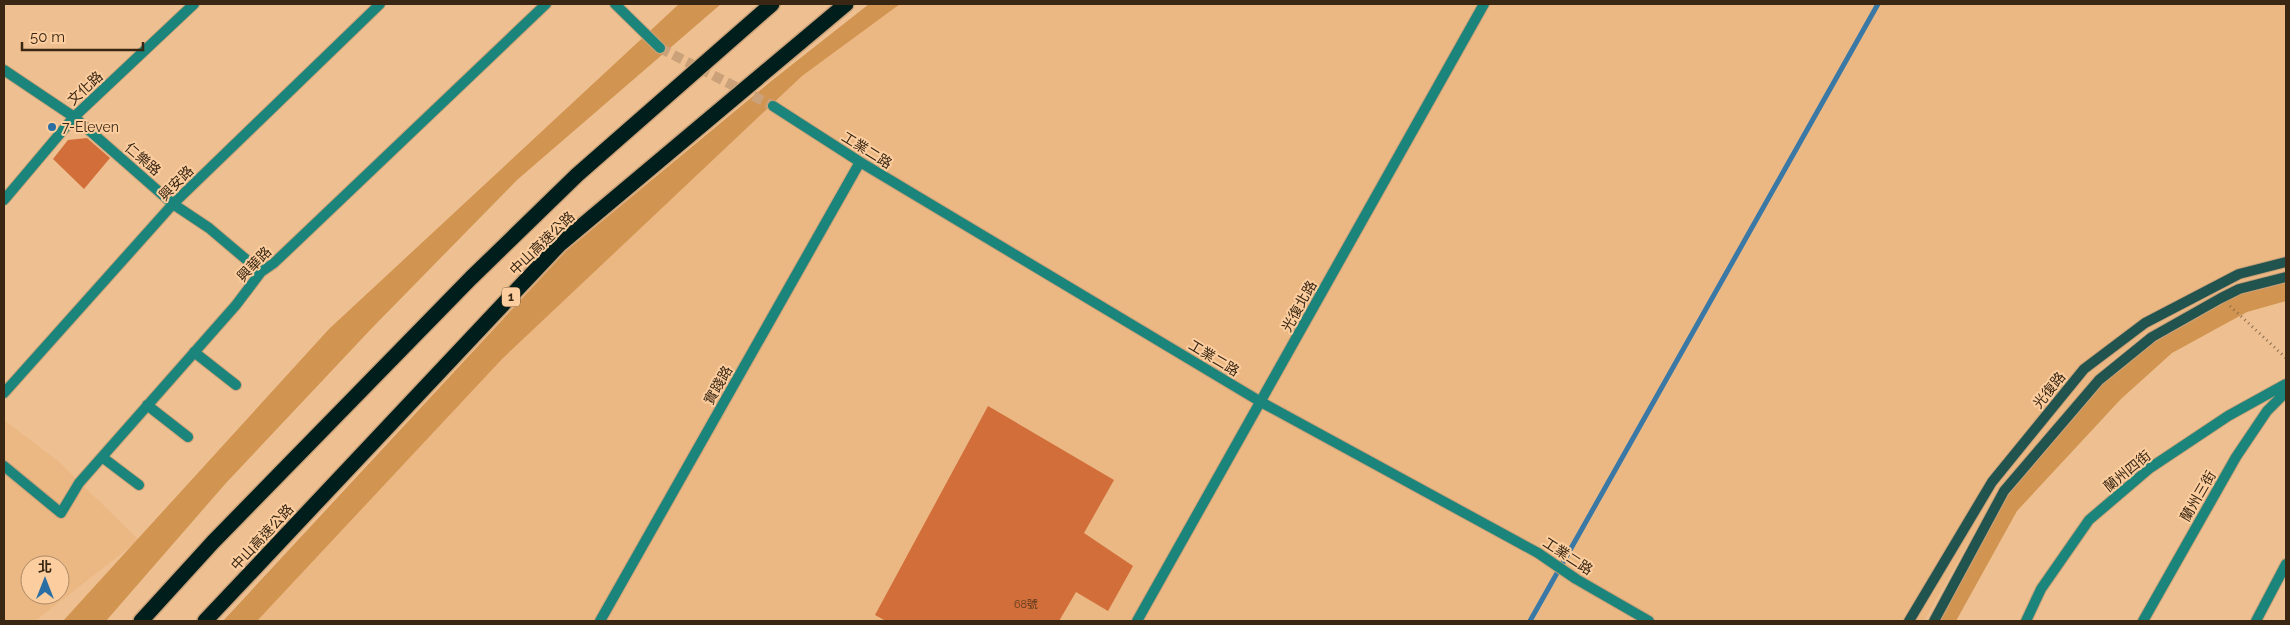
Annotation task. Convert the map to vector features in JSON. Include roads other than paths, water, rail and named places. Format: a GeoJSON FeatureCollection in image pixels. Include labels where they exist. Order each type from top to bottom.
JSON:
{"type":"FeatureCollection","features":[{"type":"Feature","properties":{"kind":"highway","name":"中山高速公路"},"geometry":{"type":"LineString","coordinates":[[141,621],[213,542],[470,278],[578,175],[772,4]]}},
{"type":"Feature","properties":{"kind":"highway","name":"中山高速公路"},"geometry":{"type":"LineString","coordinates":[[205,621],[559,245],[846,4]]}},
{"type":"Feature","properties":{"kind":"street","name":"文化路"},"geometry":{"type":"LineString","coordinates":[[4,200],[74,117],[194,4]]}},
{"type":"Feature","properties":{"kind":"street","name":"興安路"},"geometry":{"type":"LineString","coordinates":[[4,393],[173,204],[380,4]]}},
{"type":"Feature","properties":{"kind":"street","name":"興華路"},"geometry":{"type":"LineString","coordinates":[[4,466],[61,513],[79,483],[194,352],[261,272],[274,262],[546,4]]}},
{"type":"Feature","properties":{"kind":"street"},"geometry":{"type":"LineString","coordinates":[[615,4],[660,48]]}},
{"type":"Feature","properties":{"kind":"street","name":"光復北路"},"geometry":{"type":"LineString","coordinates":[[1137,621],[1484,4]]}},
{"type":"Feature","properties":{"kind":"street","name":"仁樂路"},"geometry":{"type":"LineString","coordinates":[[4,70],[74,117],[173,204],[209,228],[261,272]]}},
{"type":"Feature","properties":{"kind":"street","name":"工業二路"},"geometry":{"type":"LineString","coordinates":[[773,106],[860,162],[1261,402],[1538,553],[1576,579],[1649,621]]}},
{"type":"Feature","properties":{"kind":"street","name":"實踐路"},"geometry":{"type":"LineString","coordinates":[[600,621],[860,162]]}},
{"type":"Feature","properties":{"kind":"street","name":"光復路"},"geometry":{"type":"LineString","coordinates":[[1909,621],[1992,482],[2084,368],[2145,324],[2239,274],[2286,262]]}},
{"type":"Feature","properties":{"kind":"street"},"geometry":{"type":"LineString","coordinates":[[1934,621],[2004,491],[2099,380],[2152,337],[2221,298],[2239,289],[2286,277]]}},
{"type":"Feature","properties":{"kind":"street"},"geometry":{"type":"LineString","coordinates":[[194,352],[236,385]]}},
{"type":"Feature","properties":{"kind":"street","name":"蘭州四街"},"geometry":{"type":"LineString","coordinates":[[2026,621],[2041,589],[2089,520],[2150,468],[2228,416],[2286,384]]}},
{"type":"Feature","properties":{"kind":"street","name":"蘭州三街"},"geometry":{"type":"LineString","coordinates":[[2143,621],[2236,457],[2267,412],[2286,392]]}},
{"type":"Feature","properties":{"kind":"street"},"geometry":{"type":"LineString","coordinates":[[147,405],[188,437]]}},
{"type":"Feature","properties":{"kind":"street"},"geometry":{"type":"LineString","coordinates":[[102,457],[139,485]]}},
{"type":"Feature","properties":{"kind":"street"},"geometry":{"type":"LineString","coordinates":[[2256,621],[2286,564]]}},
{"type":"Feature","properties":{"kind":"waterway"},"geometry":{"type":"LineString","coordinates":[[1530,621],[1878,4]]}},
{"type":"Feature","properties":{"kind":"tunnel"},"geometry":{"type":"LineString","coordinates":[[660,48],[773,106]]}},
{"type":"Feature","properties":{"kind":"place","name":"7-Eleven"},"geometry":{"type":"Point","coordinates":[52,127]}}]}
